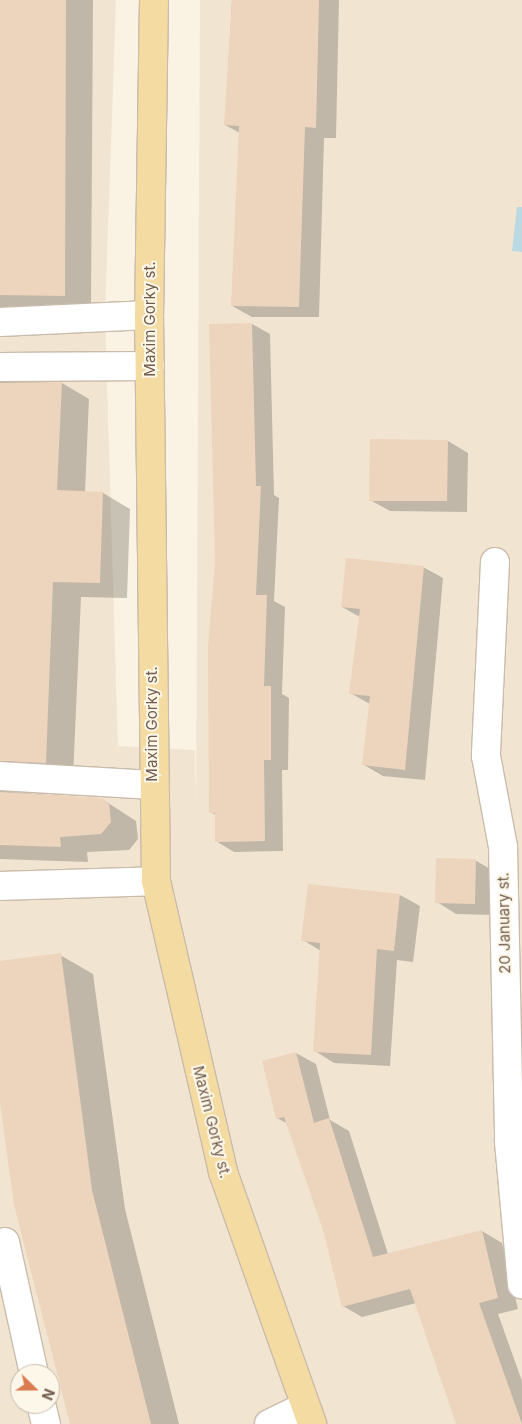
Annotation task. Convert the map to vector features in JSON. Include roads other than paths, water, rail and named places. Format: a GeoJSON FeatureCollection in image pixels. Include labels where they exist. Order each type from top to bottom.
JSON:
{"type":"FeatureCollection","features":[{"type":"Feature","properties":{"kind":"main road","name":"Maxim Gorky st."},"geometry":{"type":"LineString","coordinates":[[154,0],[149,315],[152,785],[156,881],[223,1172],[308,1415]]}},
{"type":"Feature","properties":{"kind":"street"},"geometry":{"type":"LineString","coordinates":[[0,322],[149,315]]}},
{"type":"Feature","properties":{"kind":"street"},"geometry":{"type":"LineString","coordinates":[[0,367],[150,366]]}},
{"type":"Feature","properties":{"kind":"street","name":"20 January st."},"geometry":{"type":"LineString","coordinates":[[495,562],[486,756],[512,846],[509,1142],[522,1284]]}},
{"type":"Feature","properties":{"kind":"street"},"geometry":{"type":"LineString","coordinates":[[0,776],[152,785]]}},
{"type":"Feature","properties":{"kind":"street"},"geometry":{"type":"LineString","coordinates":[[0,886],[156,881]]}},
{"type":"Feature","properties":{"kind":"street"},"geometry":{"type":"LineString","coordinates":[[4,1242],[32,1364]]}},
{"type":"Feature","properties":{"kind":"street"},"geometry":{"type":"LineString","coordinates":[[269,1424],[308,1415]]}},
{"type":"Feature","properties":{"kind":"water"},"geometry":{"type":"Polygon","coordinates":[[[517,207],[522,207],[522,252],[512,251],[517,207]]]}}]}
